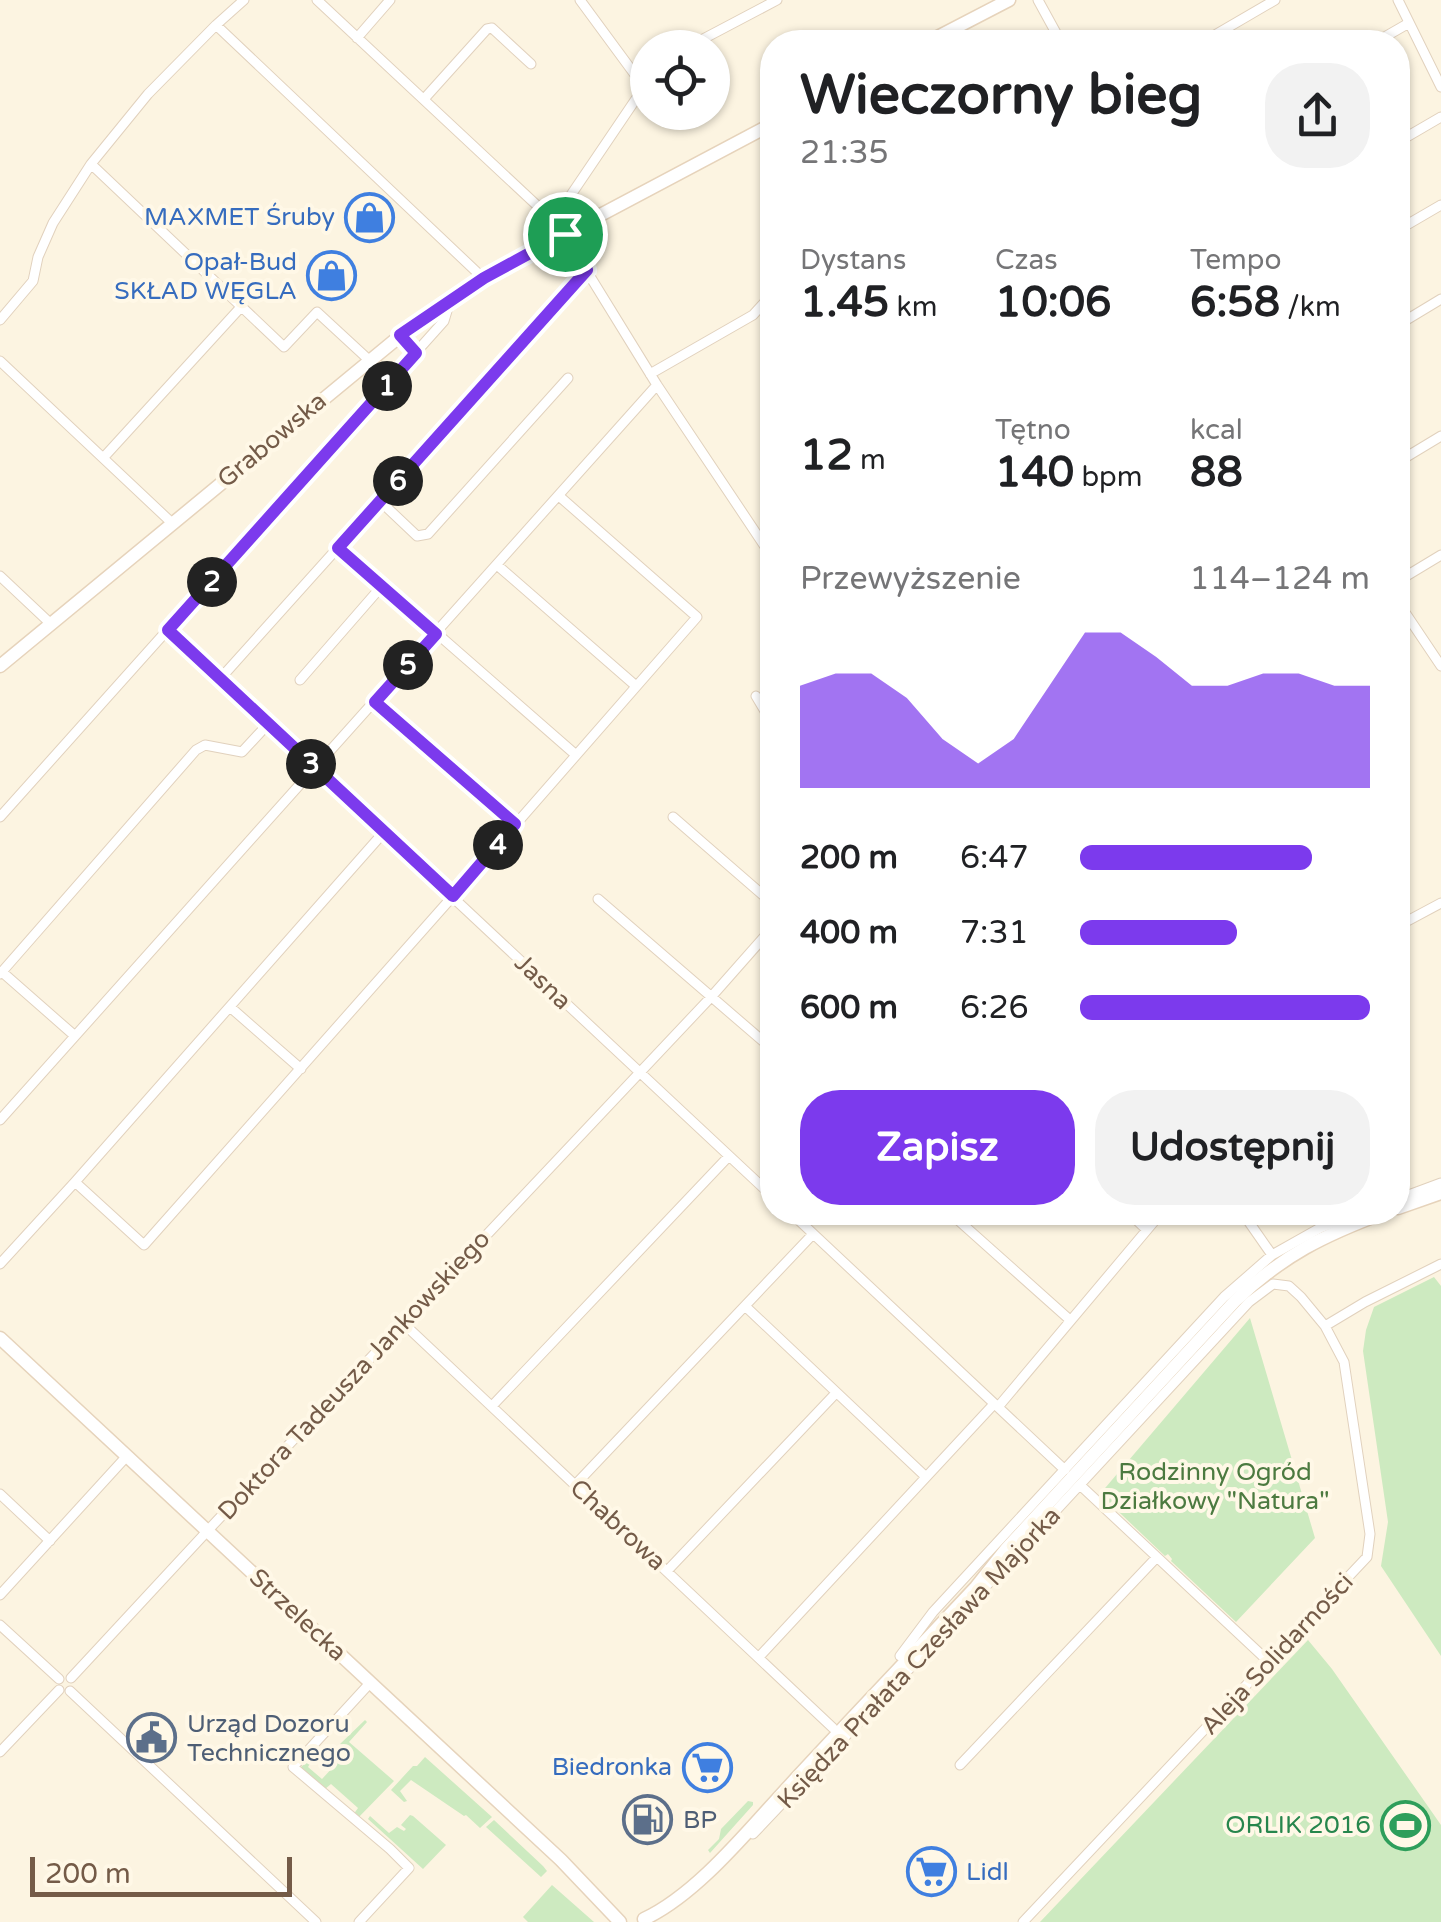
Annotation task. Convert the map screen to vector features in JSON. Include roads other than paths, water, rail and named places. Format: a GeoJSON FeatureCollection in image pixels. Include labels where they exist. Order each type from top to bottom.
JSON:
{"type":"FeatureCollection","features":[{"type":"Feature","properties":{"kind":"street"},"geometry":{"type":"LineString","coordinates":[[0,320],[33,281],[38,257],[53,223],[91,164],[148,94],[244,0]]}},
{"type":"Feature","properties":{"kind":"street"},"geometry":{"type":"LineString","coordinates":[[317,0],[554,220],[760,539]]}},
{"type":"Feature","properties":{"kind":"street"},"geometry":{"type":"LineString","coordinates":[[357,38],[390,0]]}},
{"type":"Feature","properties":{"kind":"street"},"geometry":{"type":"LineString","coordinates":[[580,0],[630,64]]}},
{"type":"Feature","properties":{"kind":"street"},"geometry":{"type":"LineString","coordinates":[[747,0],[753,12]]}},
{"type":"Feature","properties":{"kind":"street"},"geometry":{"type":"LineString","coordinates":[[720,30],[777,0]]}},
{"type":"Feature","properties":{"kind":"street"},"geometry":{"type":"LineString","coordinates":[[951,30],[1008,0]]}},
{"type":"Feature","properties":{"kind":"street"},"geometry":{"type":"LineString","coordinates":[[1038,0],[1054,30]]}},
{"type":"Feature","properties":{"kind":"street"},"geometry":{"type":"LineString","coordinates":[[1224,30],[1275,0]]}},
{"type":"Feature","properties":{"kind":"street"},"geometry":{"type":"LineString","coordinates":[[1403,2],[1440,82]]}},
{"type":"Feature","properties":{"kind":"street"},"geometry":{"type":"LineString","coordinates":[[1399,30],[1410,24]]}},
{"type":"Feature","properties":{"kind":"street"},"geometry":{"type":"LineString","coordinates":[[216,25],[484,278]]}},
{"type":"Feature","properties":{"kind":"street"},"geometry":{"type":"LineString","coordinates":[[424,99],[487,28],[492,28],[531,64]]}},
{"type":"Feature","properties":{"kind":"street"},"geometry":{"type":"LineString","coordinates":[[554,220],[630,108]]}},
{"type":"Feature","properties":{"kind":"street"},"geometry":{"type":"LineString","coordinates":[[1410,135],[1441,117]]}},
{"type":"Feature","properties":{"kind":"street","name":"Grabowska"},"geometry":{"type":"LineString","coordinates":[[0,666],[369,360],[444,303],[760,130]]}},
{"type":"Feature","properties":{"kind":"street"},"geometry":{"type":"LineString","coordinates":[[91,164],[284,347],[317,312],[369,360]]}},
{"type":"Feature","properties":{"kind":"street"},"geometry":{"type":"LineString","coordinates":[[1410,223],[1441,205]]}},
{"type":"Feature","properties":{"kind":"street"},"geometry":{"type":"LineString","coordinates":[[220,679],[587,270]]}},
{"type":"Feature","properties":{"kind":"street"},"geometry":{"type":"LineString","coordinates":[[1410,318],[1441,299]]}},
{"type":"Feature","properties":{"kind":"street"},"geometry":{"type":"LineString","coordinates":[[0,816],[444,321],[444,303]]}},
{"type":"Feature","properties":{"kind":"street"},"geometry":{"type":"LineString","coordinates":[[104,457],[241,307]]}},
{"type":"Feature","properties":{"kind":"street"},"geometry":{"type":"LineString","coordinates":[[650,374],[760,307]]}},
{"type":"Feature","properties":{"kind":"street"},"geometry":{"type":"LineString","coordinates":[[400,335],[416,353]]}},
{"type":"Feature","properties":{"kind":"street"},"geometry":{"type":"LineString","coordinates":[[0,360],[172,523]]}},
{"type":"Feature","properties":{"kind":"street"},"geometry":{"type":"LineString","coordinates":[[380,501],[418,536],[428,534],[568,378]]}},
{"type":"Feature","properties":{"kind":"street"},"geometry":{"type":"LineString","coordinates":[[0,1120],[657,384]]}},
{"type":"Feature","properties":{"kind":"street"},"geometry":{"type":"LineString","coordinates":[[1410,455],[1441,436]]}},
{"type":"Feature","properties":{"kind":"street"},"geometry":{"type":"LineString","coordinates":[[76,1182],[144,1245],[697,616],[558,496]]}},
{"type":"Feature","properties":{"kind":"street"},"geometry":{"type":"LineString","coordinates":[[338,548],[576,755]]}},
{"type":"Feature","properties":{"kind":"street"},"geometry":{"type":"LineString","coordinates":[[1410,574],[1441,555]]}},
{"type":"Feature","properties":{"kind":"street"},"geometry":{"type":"LineString","coordinates":[[497,565],[636,686]]}},
{"type":"Feature","properties":{"kind":"street"},"geometry":{"type":"LineString","coordinates":[[0,576],[50,624]]}},
{"type":"Feature","properties":{"kind":"street"},"geometry":{"type":"LineString","coordinates":[[300,680],[381,587]]}},
{"type":"Feature","properties":{"kind":"street"},"geometry":{"type":"LineString","coordinates":[[1410,620],[1441,666]]}},
{"type":"Feature","properties":{"kind":"street","name":"Jasna"},"geometry":{"type":"LineString","coordinates":[[168,630],[760,1185]]}},
{"type":"Feature","properties":{"kind":"street"},"geometry":{"type":"LineString","coordinates":[[756,696],[760,702]]}},
{"type":"Feature","properties":{"kind":"street"},"geometry":{"type":"LineString","coordinates":[[375,702],[515,824]]}},
{"type":"Feature","properties":{"kind":"street"},"geometry":{"type":"LineString","coordinates":[[75,1036],[1,973],[196,750],[205,746],[242,752],[268,724]]}},
{"type":"Feature","properties":{"kind":"street"},"geometry":{"type":"LineString","coordinates":[[673,817],[760,893]]}},
{"type":"Feature","properties":{"kind":"street"},"geometry":{"type":"LineString","coordinates":[[0,1264],[384,832]]}},
{"type":"Feature","properties":{"kind":"street"},"geometry":{"type":"LineString","coordinates":[[598,899],[760,1038]]}},
{"type":"Feature","properties":{"kind":"street"},"geometry":{"type":"LineString","coordinates":[[1410,920],[1441,903]]}},
{"type":"Feature","properties":{"kind":"street","name":"Doktora Tadeusza Jankowskiego"},"geometry":{"type":"LineString","coordinates":[[0,1752],[760,942]]}},
{"type":"Feature","properties":{"kind":"street"},"geometry":{"type":"LineString","coordinates":[[230,1007],[301,1068]]}},
{"type":"Feature","properties":{"kind":"street"},"geometry":{"type":"LineString","coordinates":[[492,1406],[729,1156]]}},
{"type":"Feature","properties":{"kind":"street"},"geometry":{"type":"LineString","coordinates":[[1410,1195],[1441,1183]]}},
{"type":"Feature","properties":{"kind":"street"},"geometry":{"type":"LineString","coordinates":[[1410,1204],[1441,1193]]}},
{"type":"Feature","properties":{"kind":"street"},"geometry":{"type":"LineString","coordinates":[[803,1225],[1065,1470]]}},
{"type":"Feature","properties":{"kind":"street"},"geometry":{"type":"LineString","coordinates":[[964,1225],[1070,1320]]}},
{"type":"Feature","properties":{"kind":"street"},"geometry":{"type":"LineString","coordinates":[[1142,1225],[1148,1230]]}},
{"type":"Feature","properties":{"kind":"street"},"geometry":{"type":"LineString","coordinates":[[759,1657],[996,1406],[1152,1225]]}},
{"type":"Feature","properties":{"kind":"street"},"geometry":{"type":"LineString","coordinates":[[1250,1225],[1272,1262]]}},
{"type":"Feature","properties":{"kind":"street"},"geometry":{"type":"LineString","coordinates":[[1272,1262],[1328,1225]]}},
{"type":"Feature","properties":{"kind":"street"},"geometry":{"type":"LineString","coordinates":[[1272,1262],[1354,1225]]}},
{"type":"Feature","properties":{"kind":"street"},"geometry":{"type":"LineString","coordinates":[[575,1485],[812,1234]]}},
{"type":"Feature","properties":{"kind":"street","name":"Księdza Prałata Czesława Majorka"},"geometry":{"type":"LineString","coordinates":[[900,1656],[933,1612],[1224,1297],[1272,1262]]}},
{"type":"Feature","properties":{"kind":"street","name":"Księdza Prałata Czesława Majorka"},"geometry":{"type":"LineString","coordinates":[[640,1921],[681,1895],[718,1861],[976,1587],[1007,1548],[1272,1262]]}},
{"type":"Feature","properties":{"kind":"street"},"geometry":{"type":"LineString","coordinates":[[1325,1326],[1441,1264]]}},
{"type":"Feature","properties":{"kind":"street","name":"Księdza Prałata Czesława Majorka"},"geometry":{"type":"LineString","coordinates":[[718,1861],[764,1823],[1249,1302],[1268,1286],[1284,1284]]}},
{"type":"Feature","properties":{"kind":"street","name":"Aleja Solidarności"},"geometry":{"type":"LineString","coordinates":[[1023,1922],[1364,1562],[1369,1550],[1370,1534],[1344,1362],[1325,1326],[1295,1290],[1284,1284]]}},
{"type":"Feature","properties":{"kind":"street"},"geometry":{"type":"LineString","coordinates":[[745,1306],[926,1476]]}},
{"type":"Feature","properties":{"kind":"street","name":"Chabrowa"},"geometry":{"type":"LineString","coordinates":[[403,1323],[834,1728]]}},
{"type":"Feature","properties":{"kind":"street","name":"Strzelecka"},"geometry":{"type":"LineString","coordinates":[[0,1338],[370,1682],[620,1922]]}},
{"type":"Feature","properties":{"kind":"street"},"geometry":{"type":"LineString","coordinates":[[667,1571],[836,1393]]}},
{"type":"Feature","properties":{"kind":"street"},"geometry":{"type":"LineString","coordinates":[[0,1596],[126,1457]]}},
{"type":"Feature","properties":{"kind":"street"},"geometry":{"type":"LineString","coordinates":[[1080,1486],[1269,1662]]}},
{"type":"Feature","properties":{"kind":"street"},"geometry":{"type":"LineString","coordinates":[[0,1494],[50,1540]]}},
{"type":"Feature","properties":{"kind":"street","name":"Księdza Prałata Czesława Majorka"},"geometry":{"type":"LineString","coordinates":[[718,1861],[736,1832],[1007,1548]]}},
{"type":"Feature","properties":{"kind":"street"},"geometry":{"type":"LineString","coordinates":[[960,1764],[1156,1557]]}},
{"type":"Feature","properties":{"kind":"street"},"geometry":{"type":"LineString","coordinates":[[0,1625],[316,1922]]}},
{"type":"Feature","properties":{"kind":"street"},"geometry":{"type":"LineString","coordinates":[[359,1922],[409,1868],[294,1767],[370,1682]]}},
{"type":"Feature","properties":{"kind":"street","name":"Strzelecka"},"geometry":{"type":"LineString","coordinates":[[595,1894],[640,1921]]}},
{"type":"Feature","properties":{"kind":"street","name":"Księdza Prałata Czesława Majorka"},"geometry":{"type":"LineString","coordinates":[[660,1922],[681,1895]]}},
{"type":"Feature","properties":{"kind":"place","name":"MAXMET Śruby"},"geometry":{"type":"Point","coordinates":[370,217]}},
{"type":"Feature","properties":{"kind":"place","name":"Opał-Bud SKŁAD WĘGLA"},"geometry":{"type":"Point","coordinates":[332,276]}},
{"type":"Feature","properties":{"kind":"place","name":"Urząd Dozoru Technicznego"},"geometry":{"type":"Point","coordinates":[152,1738]}},
{"type":"Feature","properties":{"kind":"place","name":"Biedronka"},"geometry":{"type":"Point","coordinates":[707,1767]}},
{"type":"Feature","properties":{"kind":"place","name":"BP"},"geometry":{"type":"Point","coordinates":[648,1820]}},
{"type":"Feature","properties":{"kind":"place","name":"ORLIK 2016"},"geometry":{"type":"Point","coordinates":[1406,1825]}},
{"type":"Feature","properties":{"kind":"place","name":"Lidl"},"geometry":{"type":"Point","coordinates":[931,1872]}},
{"type":"Feature","properties":{"kind":"park label","name":"Rodzinny Ogród Działkowy \"Natura\""},"geometry":{"type":"Point","coordinates":[1215,1486]}}]}
